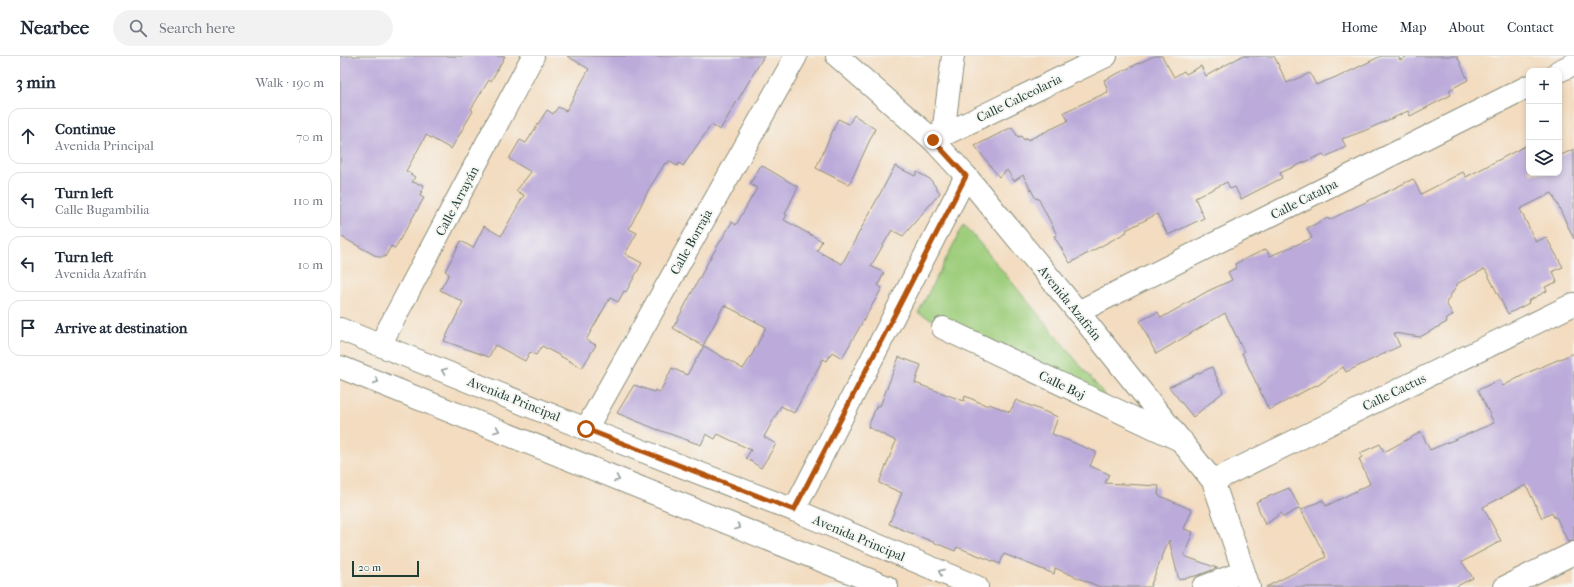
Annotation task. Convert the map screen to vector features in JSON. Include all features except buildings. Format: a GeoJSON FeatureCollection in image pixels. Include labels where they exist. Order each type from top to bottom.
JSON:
{"type":"FeatureCollection","features":[{"type":"Feature","properties":{"kind":"street","name":"Calle Arrayán"},"geometry":{"type":"LineString","coordinates":[[380,346],[533,56]]}},
{"type":"Feature","properties":{"kind":"street","name":"Calle Borraja"},"geometry":{"type":"LineString","coordinates":[[586,429],[796,56]]}},
{"type":"Feature","properties":{"kind":"street","name":"Avenida Azafrán"},"geometry":{"type":"LineString","coordinates":[[837,56],[938,137],[966,176],[1182,441],[1213,481],[1246,579]]}},
{"type":"Feature","properties":{"kind":"street"},"geometry":{"type":"LineString","coordinates":[[938,137],[953,56]]}},
{"type":"Feature","properties":{"kind":"street","name":"Calle Calceolaria"},"geometry":{"type":"LineString","coordinates":[[938,137],[1106,56]]}},
{"type":"Feature","properties":{"kind":"street"},"geometry":{"type":"LineString","coordinates":[[1562,70],[1574,64]]}},
{"type":"Feature","properties":{"kind":"street","name":"Calle Catalpa"},"geometry":{"type":"LineString","coordinates":[[1078,312],[1526,88]]}},
{"type":"Feature","properties":{"kind":"street"},"geometry":{"type":"LineString","coordinates":[[794,510],[966,176]]}},
{"type":"Feature","properties":{"kind":"street","name":"Calle Cactus"},"geometry":{"type":"LineString","coordinates":[[1213,481],[1574,304]]}},
{"type":"Feature","properties":{"kind":"street","name":"Calle Boj"},"geometry":{"type":"LineString","coordinates":[[943,328],[1182,441]]}},
{"type":"Feature","properties":{"kind":"street","name":"Avenida Principal"},"geometry":{"type":"LineString","coordinates":[[340,329],[586,429],[794,510],[977,587]]}},
{"type":"Feature","properties":{"kind":"street"},"geometry":{"type":"LineString","coordinates":[[340,367],[887,587]]}},
{"type":"Feature","properties":{"kind":"street"},"geometry":{"type":"LineString","coordinates":[[1505,587],[1574,553]]}},
{"type":"Feature","properties":{"kind":"street"},"geometry":{"type":"LineString","coordinates":[[1203,587],[1246,579]]}},
{"type":"Feature","properties":{"kind":"green space"},"geometry":{"type":"Polygon","coordinates":[[[964,224],[1108,399],[918,313],[964,224]]]}},
{"type":"Feature","properties":{"kind":"route"},"geometry":{"type":"LineString","coordinates":[[586,429],[794,510],[966,176],[933,140]]}}]}
